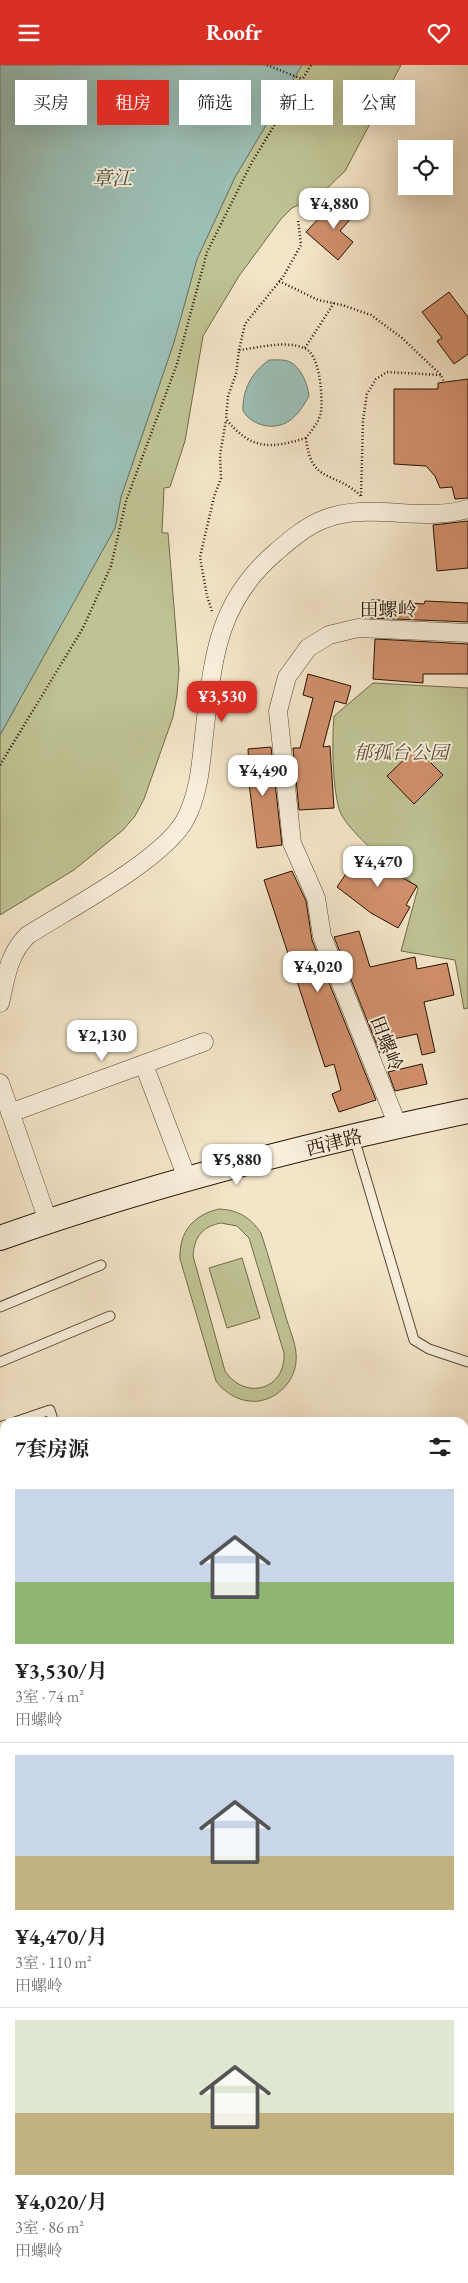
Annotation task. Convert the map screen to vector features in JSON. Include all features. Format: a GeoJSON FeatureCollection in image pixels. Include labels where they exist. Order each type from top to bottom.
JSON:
{"type":"FeatureCollection","features":[{"type":"Feature","properties":{"kind":"main road","name":"西津路"},"geometry":{"type":"LineString","coordinates":[[0,1237],[187,1178],[398,1126],[468,1111]]}},
{"type":"Feature","properties":{"kind":"street"},"geometry":{"type":"LineString","coordinates":[[0,1003],[8,964],[18,944],[28,935],[146,860],[174,834],[184,821],[196,791],[214,654],[220,634],[237,594],[263,563],[292,538],[322,520],[361,504],[438,514],[468,509]]}},
{"type":"Feature","properties":{"kind":"street","name":"田螺岭"},"geometry":{"type":"LineString","coordinates":[[398,1126],[322,936],[316,898],[292,843],[278,711],[286,677],[308,648],[329,635],[358,628],[468,633]]}},
{"type":"Feature","properties":{"kind":"street"},"geometry":{"type":"LineString","coordinates":[[10,1113],[204,1042]]}},
{"type":"Feature","properties":{"kind":"street"},"geometry":{"type":"LineString","coordinates":[[144,1065],[187,1178]]}},
{"type":"Feature","properties":{"kind":"street"},"geometry":{"type":"LineString","coordinates":[[0,1083],[48,1221]]}},
{"type":"Feature","properties":{"kind":"lane"},"geometry":{"type":"LineString","coordinates":[[354,1137],[414,1340],[429,1349],[468,1362]]}},
{"type":"Feature","properties":{"kind":"lane"},"geometry":{"type":"LineString","coordinates":[[0,1307],[101,1265]]}},
{"type":"Feature","properties":{"kind":"lane"},"geometry":{"type":"LineString","coordinates":[[0,1362],[110,1316]]}},
{"type":"Feature","properties":{"kind":"lane"},"geometry":{"type":"LineString","coordinates":[[30,1417],[50,1410],[52,1417]]}},
{"type":"Feature","properties":{"kind":"path"},"geometry":{"type":"LineString","coordinates":[[267,65],[302,79]]}},
{"type":"Feature","properties":{"kind":"path"},"geometry":{"type":"LineString","coordinates":[[0,765],[82,629],[112,567],[126,501],[177,364],[207,251],[252,162],[310,65]]}},
{"type":"Feature","properties":{"kind":"path"},"geometry":{"type":"LineString","coordinates":[[220,634],[207,596],[200,557],[214,497],[221,477],[220,455],[228,396],[236,374],[245,324],[279,281],[301,245],[298,219]]}},
{"type":"Feature","properties":{"kind":"path"},"geometry":{"type":"LineString","coordinates":[[279,281],[318,300],[371,315],[402,338],[441,375],[444,382]]}},
{"type":"Feature","properties":{"kind":"path"},"geometry":{"type":"LineString","coordinates":[[305,348],[334,303]]}},
{"type":"Feature","properties":{"kind":"path"},"geometry":{"type":"LineString","coordinates":[[226,419],[241,436],[260,444],[274,446],[306,438],[315,428],[321,413],[321,393],[314,356],[305,348],[280,345],[239,351]]}},
{"type":"Feature","properties":{"kind":"path"},"geometry":{"type":"LineString","coordinates":[[361,504],[363,420],[367,394],[376,379],[387,373],[441,375]]}},
{"type":"Feature","properties":{"kind":"path"},"geometry":{"type":"LineString","coordinates":[[306,438],[307,454],[313,467],[361,504]]}},
{"type":"Feature","properties":{"kind":"green space"},"geometry":{"type":"Polygon","coordinates":[[[302,65],[401,65],[393,80],[343,80],[343,125],[369,125],[345,171],[321,194],[292,208],[281,219],[239,276],[203,336],[185,441],[170,487],[164,488],[162,533],[168,533],[179,669],[177,695],[173,717],[144,799],[135,816],[123,830],[74,870],[0,915],[0,735],[115,528],[121,497],[174,342],[197,259],[235,177],[266,125],[333,125],[333,80],[293,80],[302,65]]]}},
{"type":"Feature","properties":{"kind":"green space","name":"郁孤台公园"},"geometry":{"type":"Polygon","coordinates":[[[373,683],[468,688],[468,1008],[464,1009],[455,960],[401,951],[418,888],[386,862],[351,829],[339,809],[333,763],[334,716],[373,683]]]}},
{"type":"Feature","properties":{"kind":"green space"},"geometry":{"type":"Polygon","coordinates":[[[219,1209],[243,1215],[261,1233],[293,1338],[296,1362],[292,1376],[279,1393],[259,1401],[246,1401],[235,1397],[224,1390],[216,1381],[180,1259],[182,1241],[189,1226],[195,1220],[219,1209]],[[221,1223],[204,1230],[195,1243],[193,1256],[225,1371],[233,1380],[243,1386],[263,1387],[271,1383],[278,1376],[283,1366],[284,1353],[249,1238],[237,1226],[221,1223]]]}},
{"type":"Feature","properties":{"kind":"green space"},"geometry":{"type":"Polygon","coordinates":[[[242,1258],[260,1318],[227,1328],[209,1268],[242,1258]]]}},
{"type":"Feature","properties":{"kind":"water","name":"章江"},"geometry":{"type":"Polygon","coordinates":[[[0,65],[302,65],[293,80],[261,80],[261,125],[266,125],[235,177],[197,259],[174,342],[121,497],[115,528],[0,735],[0,65]]]}},
{"type":"Feature","properties":{"kind":"water"},"geometry":{"type":"Polygon","coordinates":[[[269,360],[285,360],[294,364],[303,377],[309,396],[295,416],[277,426],[258,423],[243,411],[244,396],[249,382],[269,360]]]}},
{"type":"Feature","properties":{"kind":"building"},"geometry":{"type":"Polygon","coordinates":[[[349,198],[360,208],[340,231],[353,242],[338,260],[306,232],[322,215],[328,220],[349,198]]]}},
{"type":"Feature","properties":{"kind":"building"},"geometry":{"type":"Polygon","coordinates":[[[449,292],[468,317],[468,354],[454,364],[437,341],[442,338],[422,312],[449,292]]]}},
{"type":"Feature","properties":{"kind":"building"},"geometry":{"type":"Polygon","coordinates":[[[468,379],[468,498],[455,499],[452,487],[440,488],[435,476],[426,466],[394,464],[394,389],[438,389],[438,383],[468,379]]]}},
{"type":"Feature","properties":{"kind":"building"},"geometry":{"type":"Polygon","coordinates":[[[468,521],[468,568],[437,571],[433,525],[468,521]]]}},
{"type":"Feature","properties":{"kind":"building"},"geometry":{"type":"Polygon","coordinates":[[[371,600],[397,600],[396,602],[424,604],[425,601],[468,603],[468,622],[370,618],[371,600]]]}},
{"type":"Feature","properties":{"kind":"building"},"geometry":{"type":"Polygon","coordinates":[[[375,639],[468,644],[468,674],[423,674],[423,683],[373,679],[375,639]]]}},
{"type":"Feature","properties":{"kind":"building"},"geometry":{"type":"Polygon","coordinates":[[[308,674],[351,686],[346,704],[335,701],[323,747],[330,746],[334,808],[299,810],[293,748],[300,748],[313,698],[303,695],[308,674]]]}},
{"type":"Feature","properties":{"kind":"building"},"geometry":{"type":"Polygon","coordinates":[[[271,747],[282,845],[257,848],[249,783],[244,784],[243,767],[249,766],[248,749],[271,747]]]}},
{"type":"Feature","properties":{"kind":"building"},"geometry":{"type":"Polygon","coordinates":[[[416,748],[443,775],[414,804],[387,776],[416,748]]]}},
{"type":"Feature","properties":{"kind":"building"},"geometry":{"type":"Polygon","coordinates":[[[361,847],[394,869],[392,872],[417,886],[406,905],[410,907],[398,928],[371,913],[337,887],[352,865],[350,864],[361,847]]]}},
{"type":"Feature","properties":{"kind":"building"},"geometry":{"type":"Polygon","coordinates":[[[292,871],[306,901],[312,940],[376,1100],[339,1112],[332,1094],[341,1090],[334,1064],[325,1067],[264,880],[292,871]]]}},
{"type":"Feature","properties":{"kind":"building"},"geometry":{"type":"Polygon","coordinates":[[[359,931],[370,967],[415,957],[417,969],[447,963],[454,995],[424,1002],[435,1052],[422,1055],[417,1034],[379,1042],[380,1053],[334,937],[359,931]]]}},
{"type":"Feature","properties":{"kind":"building"},"geometry":{"type":"Polygon","coordinates":[[[422,1064],[427,1084],[395,1091],[388,1072],[422,1064]]]}}]}
